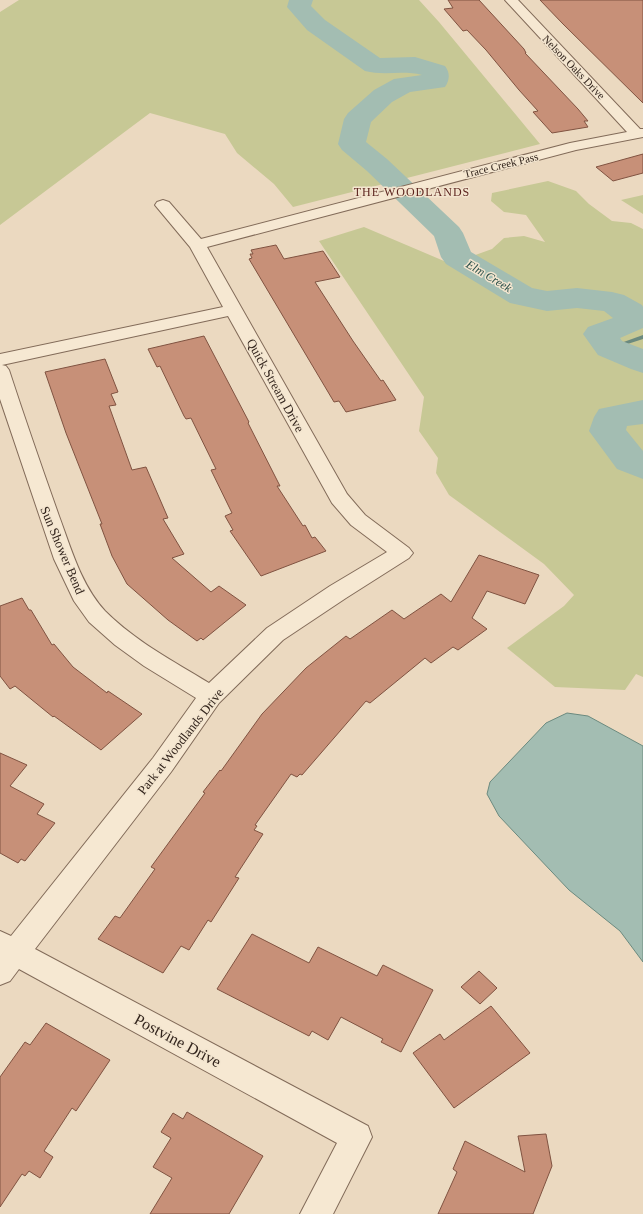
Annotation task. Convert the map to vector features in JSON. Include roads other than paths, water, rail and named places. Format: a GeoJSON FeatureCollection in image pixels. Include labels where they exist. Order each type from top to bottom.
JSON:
{"type":"FeatureCollection","features":[{"type":"Feature","properties":{"kind":"street","name":"Nelson Oaks Drive"},"geometry":{"type":"LineString","coordinates":[[511,0],[640,133]]}},
{"type":"Feature","properties":{"kind":"street","name":"Trace Creek Pass"},"geometry":{"type":"LineString","coordinates":[[197,245],[575,146],[640,133]]}},
{"type":"Feature","properties":{"kind":"street","name":"Quick Stream Drive"},"geometry":{"type":"LineString","coordinates":[[163,205],[197,245],[339,498],[358,520],[402,553]]}},
{"type":"Feature","properties":{"kind":"street"},"geometry":{"type":"LineString","coordinates":[[0,360],[234,310]]}},
{"type":"Feature","properties":{"kind":"street","name":"Sun Shower Bend"},"geometry":{"type":"LineString","coordinates":[[0,370],[24,448],[65,560],[78,591],[97,616],[134,647],[211,696]]}},
{"type":"Feature","properties":{"kind":"street","name":"Park at Woodlands Drive"},"geometry":{"type":"LineString","coordinates":[[5,956],[162,765],[211,696],[276,634],[338,592],[402,553]]}},
{"type":"Feature","properties":{"kind":"street","name":"Postvine Drive"},"geometry":{"type":"LineString","coordinates":[[5,956],[357,1137],[316,1214]]}},
{"type":"Feature","properties":{"kind":"waterway","name":"Elm Creek"},"geometry":{"type":"LineString","coordinates":[[301,0],[299,7],[316,25],[374,66],[415,65],[436,71],[436,81],[403,85],[383,96],[358,119],[352,144],[377,165],[448,233],[457,257],[522,296],[547,301],[577,298],[612,302],[630,312],[630,323],[600,334],[610,348],[643,362]]}},
{"type":"Feature","properties":{"kind":"waterway"},"geometry":{"type":"LineString","coordinates":[[610,348],[643,337]]}},
{"type":"Feature","properties":{"kind":"waterway","name":"Elm Creek"},"geometry":{"type":"LineString","coordinates":[[643,412],[612,417],[607,431],[630,460],[643,466]]}},
{"type":"Feature","properties":{"kind":"district","name":"THE WOODLANDS"},"geometry":{"type":"Point","coordinates":[412,192]}}]}
